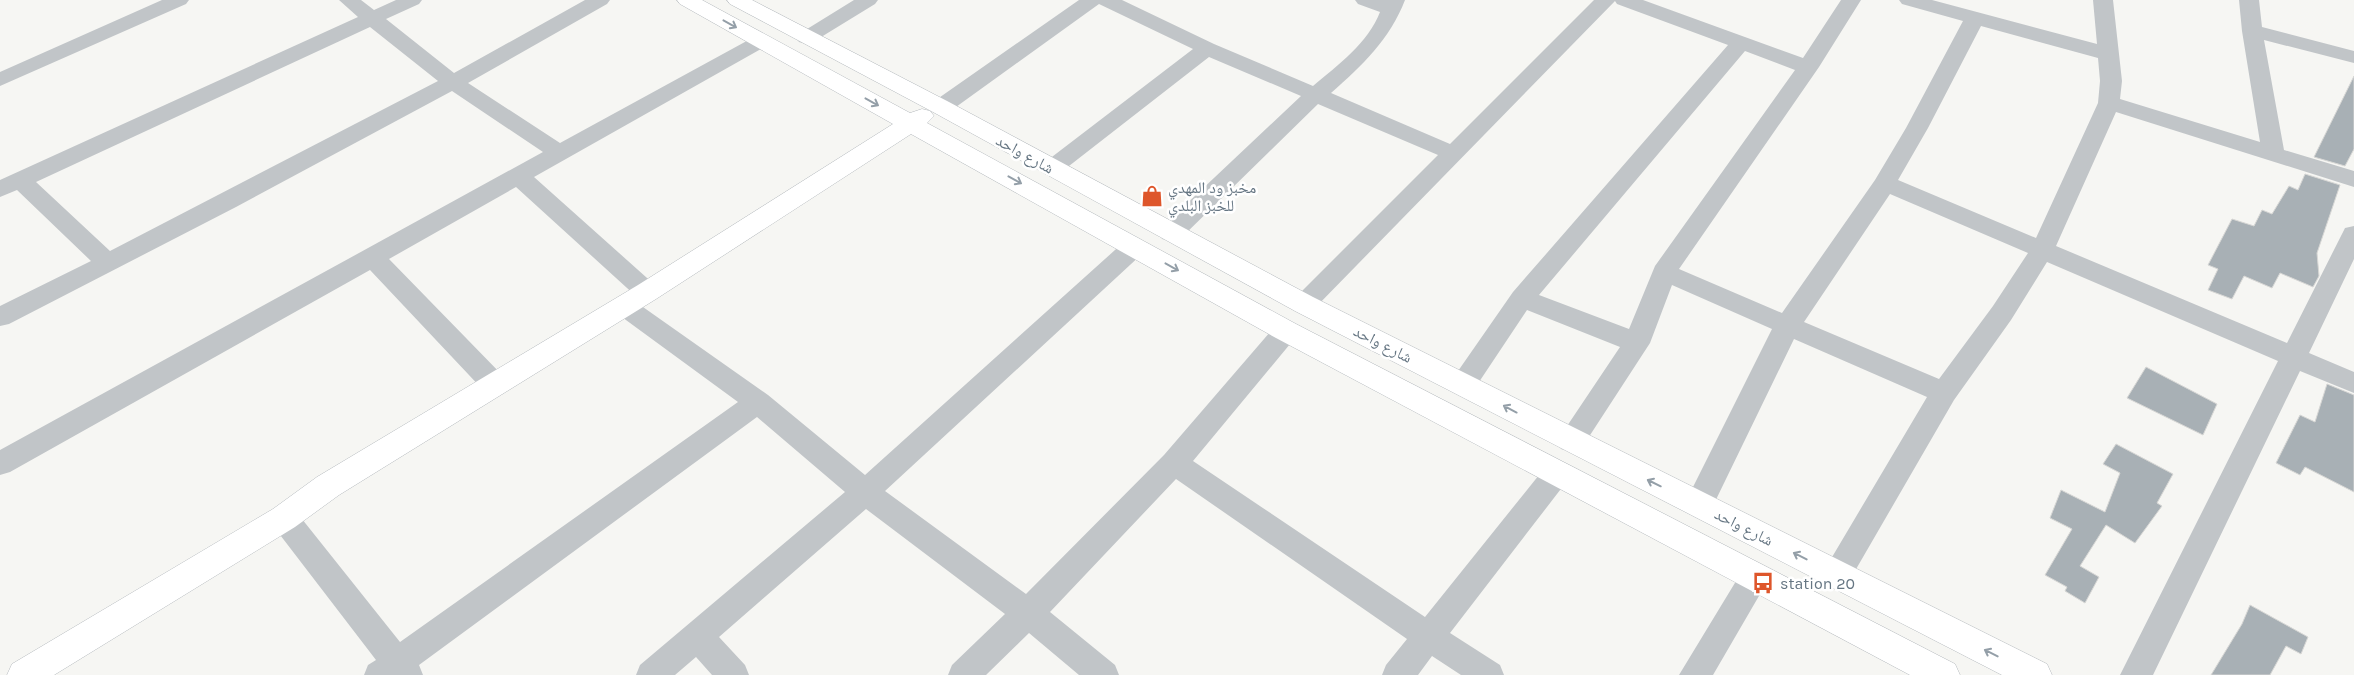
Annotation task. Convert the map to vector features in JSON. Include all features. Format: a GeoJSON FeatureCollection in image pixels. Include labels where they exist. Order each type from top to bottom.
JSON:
{"type":"FeatureCollection","features":[{"type":"Feature","properties":{"kind":"street"},"geometry":{"type":"LineString","coordinates":[[0,80],[179,0]]}},
{"type":"Feature","properties":{"kind":"street"},"geometry":{"type":"LineString","coordinates":[[349,0],[454,83],[560,154]]}},
{"type":"Feature","properties":{"kind":"street"},"geometry":{"type":"LineString","coordinates":[[108,263],[10,184],[412,0]]}},
{"type":"Feature","properties":{"kind":"street"},"geometry":{"type":"LineString","coordinates":[[0,317],[454,83],[600,0]]}},
{"type":"Feature","properties":{"kind":"street","name":"شارع واحد"},"geometry":{"type":"LineString","coordinates":[[687,0],[1286,331],[1943,675]]}},
{"type":"Feature","properties":{"kind":"street","name":"شارع واحد"},"geometry":{"type":"LineString","coordinates":[[737,0],[806,38],[941,107],[1304,304],[1463,384],[1571,442],[2035,675]]}},
{"type":"Feature","properties":{"kind":"street"},"geometry":{"type":"LineString","coordinates":[[806,38],[868,0]]}},
{"type":"Feature","properties":{"kind":"street"},"geometry":{"type":"LineString","coordinates":[[24,675],[284,518],[328,486],[636,299],[909,123],[941,107],[1092,0]]}},
{"type":"Feature","properties":{"kind":"street"},"geometry":{"type":"LineString","coordinates":[[1106,0],[1207,48],[1454,154]]}},
{"type":"Feature","properties":{"kind":"street"},"geometry":{"type":"LineString","coordinates":[[1171,233],[1316,94],[1354,63],[1374,41],[1386,24],[1393,4],[1366,0]]}},
{"type":"Feature","properties":{"kind":"street"},"geometry":{"type":"LineString","coordinates":[[1304,304],[1605,0]]}},
{"type":"Feature","properties":{"kind":"street"},"geometry":{"type":"LineString","coordinates":[[1624,0],[1740,44],[1808,67]]}},
{"type":"Feature","properties":{"kind":"street"},"geometry":{"type":"LineString","coordinates":[[1571,442],[1637,343],[1664,272],[1808,67],[1851,0]]}},
{"type":"Feature","properties":{"kind":"street"},"geometry":{"type":"LineString","coordinates":[[1837,574],[1944,393],[2002,313],[2044,249],[2109,103],[2111,80],[2103,0]]}},
{"type":"Feature","properties":{"kind":"street"},"geometry":{"type":"LineString","coordinates":[[2249,0],[2252,31],[2273,153]]}},
{"type":"Feature","properties":{"kind":"street"},"geometry":{"type":"LineString","coordinates":[[1915,1],[1974,19],[2109,54]]}},
{"type":"Feature","properties":{"kind":"street"},"geometry":{"type":"LineString","coordinates":[[1699,505],[1787,326],[1885,183],[1917,128],[1974,19]]}},
{"type":"Feature","properties":{"kind":"street"},"geometry":{"type":"LineString","coordinates":[[2252,31],[2354,56]]}},
{"type":"Feature","properties":{"kind":"street"},"geometry":{"type":"LineString","coordinates":[[0,464],[371,256],[519,177],[761,41]]}},
{"type":"Feature","properties":{"kind":"street"},"geometry":{"type":"LineString","coordinates":[[1463,384],[1522,298],[1740,44]]}},
{"type":"Feature","properties":{"kind":"street"},"geometry":{"type":"LineString","coordinates":[[1052,168],[1207,48]]}},
{"type":"Feature","properties":{"kind":"street"},"geometry":{"type":"LineString","coordinates":[[2109,103],[2354,179]]}},
{"type":"Feature","properties":{"kind":"street"},"geometry":{"type":"LineString","coordinates":[[519,177],[636,299],[865,492],[1028,613],[1103,675]]}},
{"type":"Feature","properties":{"kind":"street"},"geometry":{"type":"LineString","coordinates":[[1885,183],[2044,249],[2354,383]]}},
{"type":"Feature","properties":{"kind":"street"},"geometry":{"type":"LineString","coordinates":[[2136,675],[2354,234]]}},
{"type":"Feature","properties":{"kind":"street"},"geometry":{"type":"LineString","coordinates":[[652,675],[865,492],[1134,246]]}},
{"type":"Feature","properties":{"kind":"street"},"geometry":{"type":"LineString","coordinates":[[371,256],[494,385]]}},
{"type":"Feature","properties":{"kind":"street"},"geometry":{"type":"LineString","coordinates":[[1664,272],[1944,393]]}},
{"type":"Feature","properties":{"kind":"street"},"geometry":{"type":"LineString","coordinates":[[1522,298],[1637,343]]}},
{"type":"Feature","properties":{"kind":"street"},"geometry":{"type":"LineString","coordinates":[[964,675],[1028,613],[1174,462],[1286,331]]}},
{"type":"Feature","properties":{"kind":"street"},"geometry":{"type":"LineString","coordinates":[[284,518],[394,671],[758,402]]}},
{"type":"Feature","properties":{"kind":"street"},"geometry":{"type":"LineString","coordinates":[[1174,462],[1429,637],[1488,675]]}},
{"type":"Feature","properties":{"kind":"street"},"geometry":{"type":"LineString","coordinates":[[1398,675],[1557,473]]}},
{"type":"Feature","properties":{"kind":"street"},"geometry":{"type":"LineString","coordinates":[[1695,675],[1755,577]]}},
{"type":"Feature","properties":{"kind":"street"},"geometry":{"type":"LineString","coordinates":[[698,637],[733,675]]}},
{"type":"Feature","properties":{"kind":"building"},"geometry":{"type":"Polygon","coordinates":[[[2354,76],[2354,149],[2345,166],[2314,157],[2354,76]]]}},
{"type":"Feature","properties":{"kind":"building"},"geometry":{"type":"Polygon","coordinates":[[[2305,174],[2340,185],[2317,253],[2319,276],[2313,287],[2280,273],[2272,288],[2244,276],[2232,299],[2208,290],[2218,269],[2208,265],[2232,219],[2254,226],[2262,210],[2272,214],[2289,186],[2298,190],[2305,174]]]}},
{"type":"Feature","properties":{"kind":"building"},"geometry":{"type":"Polygon","coordinates":[[[2146,367],[2217,404],[2203,435],[2127,398],[2146,367]]]}},
{"type":"Feature","properties":{"kind":"building"},"geometry":{"type":"Polygon","coordinates":[[[2327,384],[2354,395],[2354,492],[2305,467],[2300,475],[2276,463],[2300,415],[2315,422],[2327,384]]]}},
{"type":"Feature","properties":{"kind":"building"},"geometry":{"type":"Polygon","coordinates":[[[2116,444],[2173,474],[2157,503],[2162,506],[2135,543],[2106,525],[2080,566],[2099,577],[2085,603],[2065,591],[2067,587],[2045,575],[2072,529],[2050,518],[2061,490],[2105,512],[2120,473],[2103,464],[2116,444]]]}},
{"type":"Feature","properties":{"kind":"building"},"geometry":{"type":"Polygon","coordinates":[[[2250,605],[2308,637],[2301,654],[2286,646],[2270,675],[2211,675],[2242,624],[2250,605]]]}},
{"type":"Feature","properties":{"kind":"place","name":"مخبز ود المهدي للخبز البلدي"},"geometry":{"type":"Point","coordinates":[1152,196]}},
{"type":"Feature","properties":{"kind":"place","name":"station 20"},"geometry":{"type":"Point","coordinates":[1763,583]}}]}
